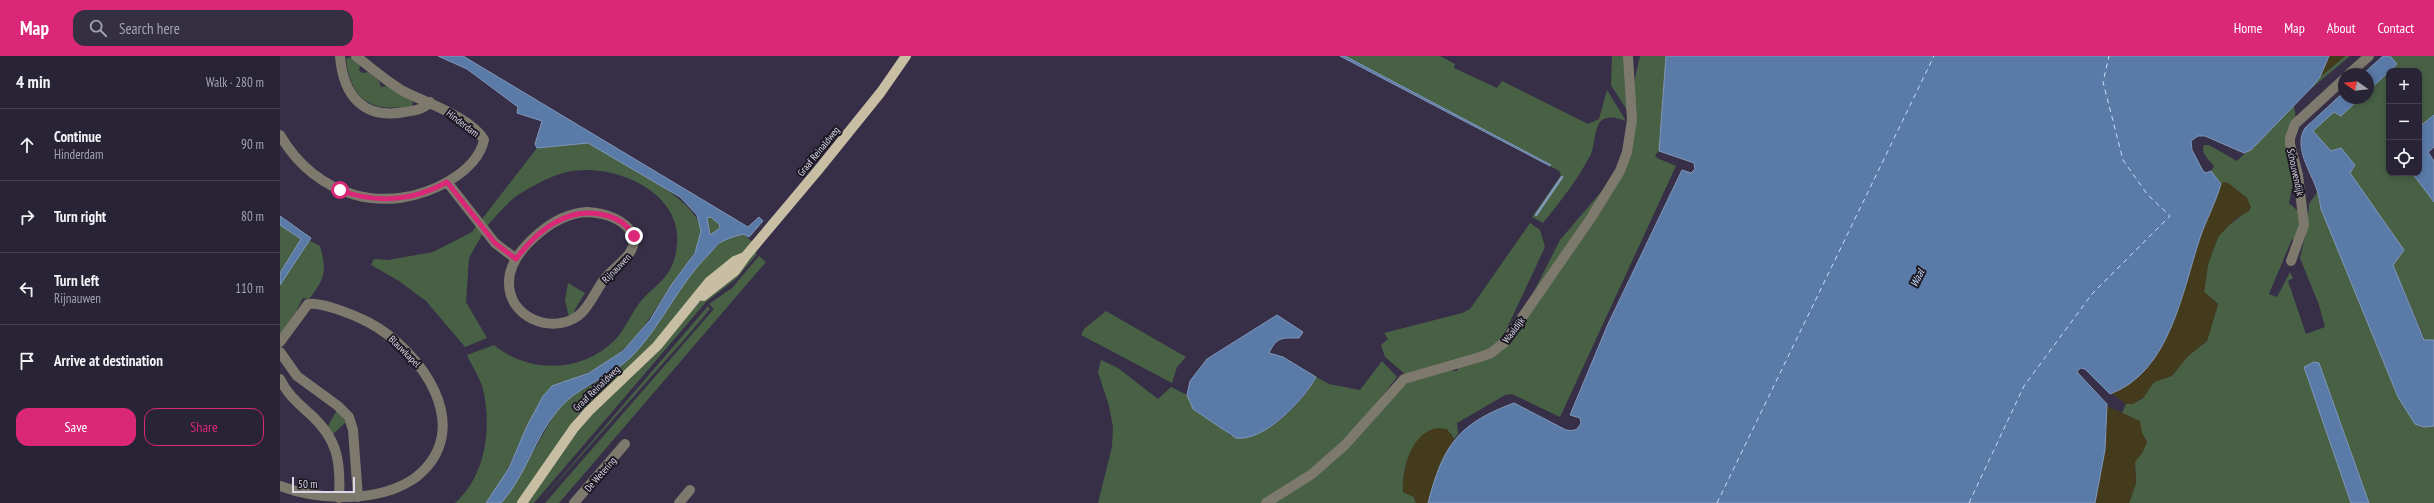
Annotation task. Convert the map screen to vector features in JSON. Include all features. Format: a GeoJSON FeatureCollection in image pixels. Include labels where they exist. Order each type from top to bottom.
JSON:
{"type":"FeatureCollection","features":[{"type":"Feature","properties":{"kind":"main road","name":"Graaf Reinaldweg"},"geometry":{"type":"LineString","coordinates":[[522,503],[574,428],[646,357],[698,298],[735,271],[744,257],[834,151],[881,92],[906,56]]}},
{"type":"Feature","properties":{"kind":"street"},"geometry":{"type":"LineString","coordinates":[[340,56],[344,76],[350,91],[356,101],[368,110],[382,114],[398,114],[422,109],[430,102]]}},
{"type":"Feature","properties":{"kind":"street","name":"Hinderdam"},"geometry":{"type":"LineString","coordinates":[[280,135],[293,155],[310,173],[334,188],[350,194],[376,199],[401,199],[428,192],[447,182],[475,160],[484,140],[478,133],[442,107],[404,91],[356,56]]}},
{"type":"Feature","properties":{"kind":"street","name":"Waaldijk"},"geometry":{"type":"LineString","coordinates":[[1266,503],[1312,474],[1345,445],[1404,379],[1480,357],[1490,353],[1505,342],[1591,218],[1620,171],[1627,152],[1632,120],[1628,56]]}},
{"type":"Feature","properties":{"kind":"street"},"geometry":{"type":"LineString","coordinates":[[2356,68],[2369,56]]}},
{"type":"Feature","properties":{"kind":"street","name":"Schouwendijk"},"geometry":{"type":"LineString","coordinates":[[2291,261],[2304,225],[2302,196],[2290,144],[2292,130],[2295,124],[2338,85]]}},
{"type":"Feature","properties":{"kind":"street"},"geometry":{"type":"LineString","coordinates":[[447,182],[495,243],[516,259]]}},
{"type":"Feature","properties":{"kind":"street","name":"Rijnauwen"},"geometry":{"type":"LineString","coordinates":[[577,213],[600,214],[615,218],[626,226],[634,236],[632,252],[604,279],[583,311],[578,316],[560,323],[536,321],[518,309],[510,294],[509,281],[516,259],[525,247],[543,230],[555,222],[577,213]]}},
{"type":"Feature","properties":{"kind":"street","name":"Blauwkapel"},"geometry":{"type":"LineString","coordinates":[[280,342],[308,304],[343,312],[383,330],[418,361],[432,384],[440,404],[442,422],[439,442],[432,459],[416,477],[408,483],[388,491],[358,497],[339,498],[307,494],[280,486]]}},
{"type":"Feature","properties":{"kind":"street"},"geometry":{"type":"LineString","coordinates":[[280,352],[297,376],[338,406],[349,417],[353,430],[358,497]]}},
{"type":"Feature","properties":{"kind":"street"},"geometry":{"type":"LineString","coordinates":[[280,379],[292,398],[321,424],[332,440],[340,464],[339,498]]}},
{"type":"Feature","properties":{"kind":"street","name":"De Wetering"},"geometry":{"type":"LineString","coordinates":[[574,503],[625,444]]}},
{"type":"Feature","properties":{"kind":"street"},"geometry":{"type":"LineString","coordinates":[[680,503],[690,490]]}},
{"type":"Feature","properties":{"kind":"green space"},"geometry":{"type":"Polygon","coordinates":[[[1345,56],[1440,56],[1455,64],[1454,68],[1497,88],[1502,81],[1588,124],[1599,119],[1607,90],[1626,121],[1617,118],[1606,118],[1600,122],[1591,154],[1581,172],[1543,223],[1532,217],[1561,175],[1559,171],[1345,56]]]}},
{"type":"Feature","properties":{"kind":"green space"},"geometry":{"type":"Polygon","coordinates":[[[1612,56],[1625,56],[1628,112],[1611,85],[1612,56]]]}},
{"type":"Feature","properties":{"kind":"green space"},"geometry":{"type":"Polygon","coordinates":[[[1640,56],[1666,56],[1659,151],[1655,155],[1657,158],[1676,166],[1560,417],[1512,394],[1505,395],[1457,423],[1458,434],[1454,439],[1451,434],[1425,434],[1414,446],[1405,468],[1403,492],[1414,497],[1416,503],[1273,503],[1313,475],[1405,383],[1445,370],[1457,371],[1458,368],[1493,355],[1619,178],[1634,82],[1640,56]]]}},
{"type":"Feature","properties":{"kind":"green space"},"geometry":{"type":"Polygon","coordinates":[[[2345,56],[2350,56],[2308,91],[2320,77],[2345,56]]]}},
{"type":"Feature","properties":{"kind":"green space"},"geometry":{"type":"Polygon","coordinates":[[[2390,56],[2434,56],[2434,115],[2422,125],[2422,68],[2392,68],[2397,64],[2390,56]]]}},
{"type":"Feature","properties":{"kind":"green space"},"geometry":{"type":"Polygon","coordinates":[[[352,57],[360,65],[359,70],[362,73],[368,72],[379,81],[381,87],[387,86],[413,100],[412,106],[386,107],[375,105],[366,101],[353,85],[349,74],[346,59],[352,57]]]}},
{"type":"Feature","properties":{"kind":"green space"},"geometry":{"type":"Polygon","coordinates":[[[2386,74],[2386,176],[2414,176],[2434,202],[2434,340],[2425,340],[2393,265],[2404,250],[2349,173],[2355,165],[2341,148],[2331,151],[2313,131],[2334,112],[2341,116],[2354,104],[2374,104],[2374,85],[2386,74]]]}},
{"type":"Feature","properties":{"kind":"green space"},"geometry":{"type":"Polygon","coordinates":[[[2294,105],[2296,119],[2292,123],[2294,177],[2289,203],[2301,214],[2297,240],[2292,239],[2269,294],[2277,297],[2290,272],[2293,278],[2288,281],[2306,334],[2325,327],[2319,305],[2300,258],[2307,228],[2309,204],[2318,191],[2321,209],[2430,427],[2434,426],[2434,503],[2369,503],[2319,363],[2314,362],[2304,367],[2351,503],[2129,503],[2136,483],[2135,462],[2147,442],[2136,422],[2129,416],[2122,413],[2126,404],[2132,404],[2142,399],[2154,382],[2171,376],[2188,356],[2207,341],[2218,304],[2204,292],[2208,264],[2218,237],[2224,229],[2250,209],[2247,198],[2228,183],[2221,184],[2211,171],[2214,166],[2204,154],[2204,145],[2209,145],[2237,161],[2294,105]]]}},
{"type":"Feature","properties":{"kind":"green space"},"geometry":{"type":"Polygon","coordinates":[[[588,143],[636,170],[673,194],[688,207],[698,220],[701,232],[700,240],[690,260],[643,327],[627,346],[607,363],[556,386],[543,396],[506,471],[494,493],[486,503],[455,503],[474,479],[480,465],[486,435],[487,419],[483,389],[467,355],[494,345],[523,361],[539,365],[555,366],[571,364],[587,359],[602,351],[615,340],[640,302],[660,283],[673,263],[677,243],[675,224],[667,207],[655,194],[638,183],[620,175],[600,171],[581,170],[563,173],[545,180],[518,195],[503,208],[487,226],[482,219],[537,148],[588,143]]]}},
{"type":"Feature","properties":{"kind":"green space"},"geometry":{"type":"Polygon","coordinates":[[[1606,186],[1608,187],[1531,297],[1560,240],[1606,186]]]}},
{"type":"Feature","properties":{"kind":"green space"},"geometry":{"type":"Polygon","coordinates":[[[711,217],[719,224],[720,228],[710,235],[707,218],[711,217]]]}},
{"type":"Feature","properties":{"kind":"green space"},"geometry":{"type":"Polygon","coordinates":[[[1530,223],[1540,230],[1545,247],[1501,341],[1489,350],[1406,375],[1385,357],[1381,345],[1388,339],[1384,333],[1462,313],[1470,309],[1530,223]]]}},
{"type":"Feature","properties":{"kind":"green space"},"geometry":{"type":"Polygon","coordinates":[[[280,225],[301,239],[280,273],[280,225]]]}},
{"type":"Feature","properties":{"kind":"green space"},"geometry":{"type":"Polygon","coordinates":[[[476,226],[483,233],[469,258],[466,302],[487,338],[465,347],[426,301],[399,281],[371,265],[374,259],[388,260],[433,252],[472,232],[476,226]]]}},
{"type":"Feature","properties":{"kind":"green space"},"geometry":{"type":"Polygon","coordinates":[[[743,234],[753,242],[648,350],[578,415],[518,503],[501,503],[514,485],[557,410],[569,397],[610,375],[655,328],[683,284],[701,262],[722,241],[743,234]]]}},
{"type":"Feature","properties":{"kind":"green space"},"geometry":{"type":"Polygon","coordinates":[[[309,240],[320,246],[324,268],[323,274],[318,286],[309,299],[303,298],[295,313],[280,334],[280,285],[309,240]]]}},
{"type":"Feature","properties":{"kind":"green space"},"geometry":{"type":"Polygon","coordinates":[[[755,252],[757,254],[736,279],[706,302],[534,503],[527,503],[580,427],[658,349],[699,302],[755,252]]]}},
{"type":"Feature","properties":{"kind":"green space"},"geometry":{"type":"Polygon","coordinates":[[[759,256],[766,262],[559,503],[545,503],[714,309],[709,304],[732,288],[759,256]]]}},
{"type":"Feature","properties":{"kind":"green space"},"geometry":{"type":"Polygon","coordinates":[[[568,283],[585,293],[574,311],[575,313],[569,317],[565,300],[568,283]]]}},
{"type":"Feature","properties":{"kind":"green space"},"geometry":{"type":"Polygon","coordinates":[[[708,306],[710,309],[689,334],[539,503],[708,306]]]}},
{"type":"Feature","properties":{"kind":"green space"},"geometry":{"type":"Polygon","coordinates":[[[1106,311],[1186,357],[1177,367],[1172,383],[1081,335],[1084,329],[1106,311]]]}},
{"type":"Feature","properties":{"kind":"green space"},"geometry":{"type":"Polygon","coordinates":[[[1101,360],[1118,368],[1158,399],[1171,387],[1187,395],[1195,411],[1217,424],[1231,436],[1247,436],[1256,434],[1283,418],[1299,402],[1316,377],[1329,384],[1360,390],[1382,361],[1397,377],[1364,419],[1324,460],[1261,503],[1098,503],[1112,447],[1113,427],[1109,406],[1098,372],[1101,360]]]}},
{"type":"Feature","properties":{"kind":"green space"},"geometry":{"type":"Polygon","coordinates":[[[337,410],[346,422],[332,435],[327,428],[337,410]]]}},
{"type":"Feature","properties":{"kind":"sand"},"geometry":{"type":"Polygon","coordinates":[[[2329,56],[2345,56],[2320,77],[2329,56]]]}},
{"type":"Feature","properties":{"kind":"sand"},"geometry":{"type":"Polygon","coordinates":[[[2224,182],[2228,183],[2247,198],[2251,207],[2249,211],[2235,219],[2218,237],[2208,264],[2204,292],[2218,304],[2207,341],[2188,356],[2172,376],[2154,382],[2144,397],[2132,404],[2126,404],[2111,393],[2130,383],[2147,368],[2160,349],[2179,304],[2202,231],[2221,184],[2224,182]]]}},
{"type":"Feature","properties":{"kind":"sand"},"geometry":{"type":"Polygon","coordinates":[[[2107,406],[2140,421],[2142,433],[2147,442],[2143,452],[2135,462],[2136,483],[2129,503],[2095,503],[2105,450],[2107,406]]]}},
{"type":"Feature","properties":{"kind":"sand"},"geometry":{"type":"Polygon","coordinates":[[[1438,428],[1447,429],[1454,439],[1439,468],[1428,503],[1416,503],[1414,497],[1403,492],[1404,473],[1410,453],[1421,436],[1438,428]]]}},
{"type":"Feature","properties":{"kind":"water"},"geometry":{"type":"Polygon","coordinates":[[[438,56],[463,56],[748,227],[759,217],[763,221],[749,237],[743,234],[721,242],[699,265],[652,332],[631,357],[613,371],[565,402],[542,433],[517,481],[501,503],[486,503],[509,468],[527,426],[543,396],[552,386],[589,373],[623,351],[650,320],[672,284],[695,253],[701,231],[697,215],[680,197],[588,143],[537,148],[535,144],[542,121],[517,113],[518,107],[467,69],[438,56]],[[711,217],[707,218],[710,235],[720,228],[719,224],[711,217]]]}},
{"type":"Feature","properties":{"kind":"water"},"geometry":{"type":"Polygon","coordinates":[[[1340,56],[1345,56],[1551,165],[1550,166],[1340,56]]]}},
{"type":"Feature","properties":{"kind":"water","name":"Waal"},"geometry":{"type":"Polygon","coordinates":[[[1666,56],[2329,56],[2320,77],[2313,86],[2251,150],[2244,153],[2205,136],[2198,136],[2191,141],[2192,150],[2203,171],[2206,173],[2211,171],[2221,184],[2200,238],[2171,328],[2160,349],[2147,368],[2130,383],[2110,394],[2085,369],[2080,368],[2077,372],[2107,404],[2105,450],[2095,503],[1428,503],[1440,466],[1447,452],[1455,440],[1479,419],[1514,403],[1566,430],[1575,430],[1581,423],[1580,418],[1570,415],[1608,324],[1682,170],[1691,173],[1695,169],[1694,163],[1659,151],[1666,56]]]}},
{"type":"Feature","properties":{"kind":"water"},"geometry":{"type":"Polygon","coordinates":[[[2383,56],[2390,56],[2397,64],[2393,68],[2386,68],[2386,74],[2374,85],[2374,68],[2370,68],[2383,56]]]}},
{"type":"Feature","properties":{"kind":"water"},"geometry":{"type":"Polygon","coordinates":[[[2338,98],[2338,104],[2354,104],[2341,116],[2334,112],[2313,131],[2331,151],[2341,148],[2355,165],[2350,173],[2404,250],[2393,265],[2424,340],[2434,340],[2434,426],[2424,427],[2415,424],[2398,397],[2321,209],[2317,190],[2302,151],[2302,135],[2305,128],[2338,98]]]}},
{"type":"Feature","properties":{"kind":"water"},"geometry":{"type":"Polygon","coordinates":[[[2434,115],[2434,147],[2428,152],[2434,161],[2434,202],[2414,176],[2422,176],[2422,125],[2434,115]]]}},
{"type":"Feature","properties":{"kind":"water"},"geometry":{"type":"Polygon","coordinates":[[[280,216],[311,238],[280,285],[280,273],[301,239],[280,225],[280,216]]]}},
{"type":"Feature","properties":{"kind":"water"},"geometry":{"type":"Polygon","coordinates":[[[1277,315],[1303,332],[1299,338],[1281,339],[1275,343],[1269,353],[1283,357],[1316,377],[1302,397],[1282,418],[1259,433],[1247,437],[1236,438],[1193,409],[1187,395],[1190,381],[1207,359],[1277,315]]]}},
{"type":"Feature","properties":{"kind":"water"},"geometry":{"type":"Polygon","coordinates":[[[2314,362],[2319,363],[2369,503],[2351,503],[2304,367],[2314,362]]]}},
{"type":"Feature","properties":{"kind":"waterway"},"geometry":{"type":"LineString","coordinates":[[1536,215],[1562,177]]}},
{"type":"Feature","properties":{"kind":"ferry route"},"geometry":{"type":"LineString","coordinates":[[1717,503],[1934,56]]}},
{"type":"Feature","properties":{"kind":"ferry route"},"geometry":{"type":"LineString","coordinates":[[1969,503],[2024,386],[2092,294],[2170,216],[2147,194],[2123,160],[2103,82],[2109,56]]}},
{"type":"Feature","properties":{"kind":"route"},"geometry":{"type":"LineString","coordinates":[[340,190],[369,198],[401,199],[420,195],[447,182],[469,208],[495,243],[510,256],[516,259],[530,241],[543,230],[555,222],[577,213],[587,212],[615,218],[623,222],[634,236]]}}]}
